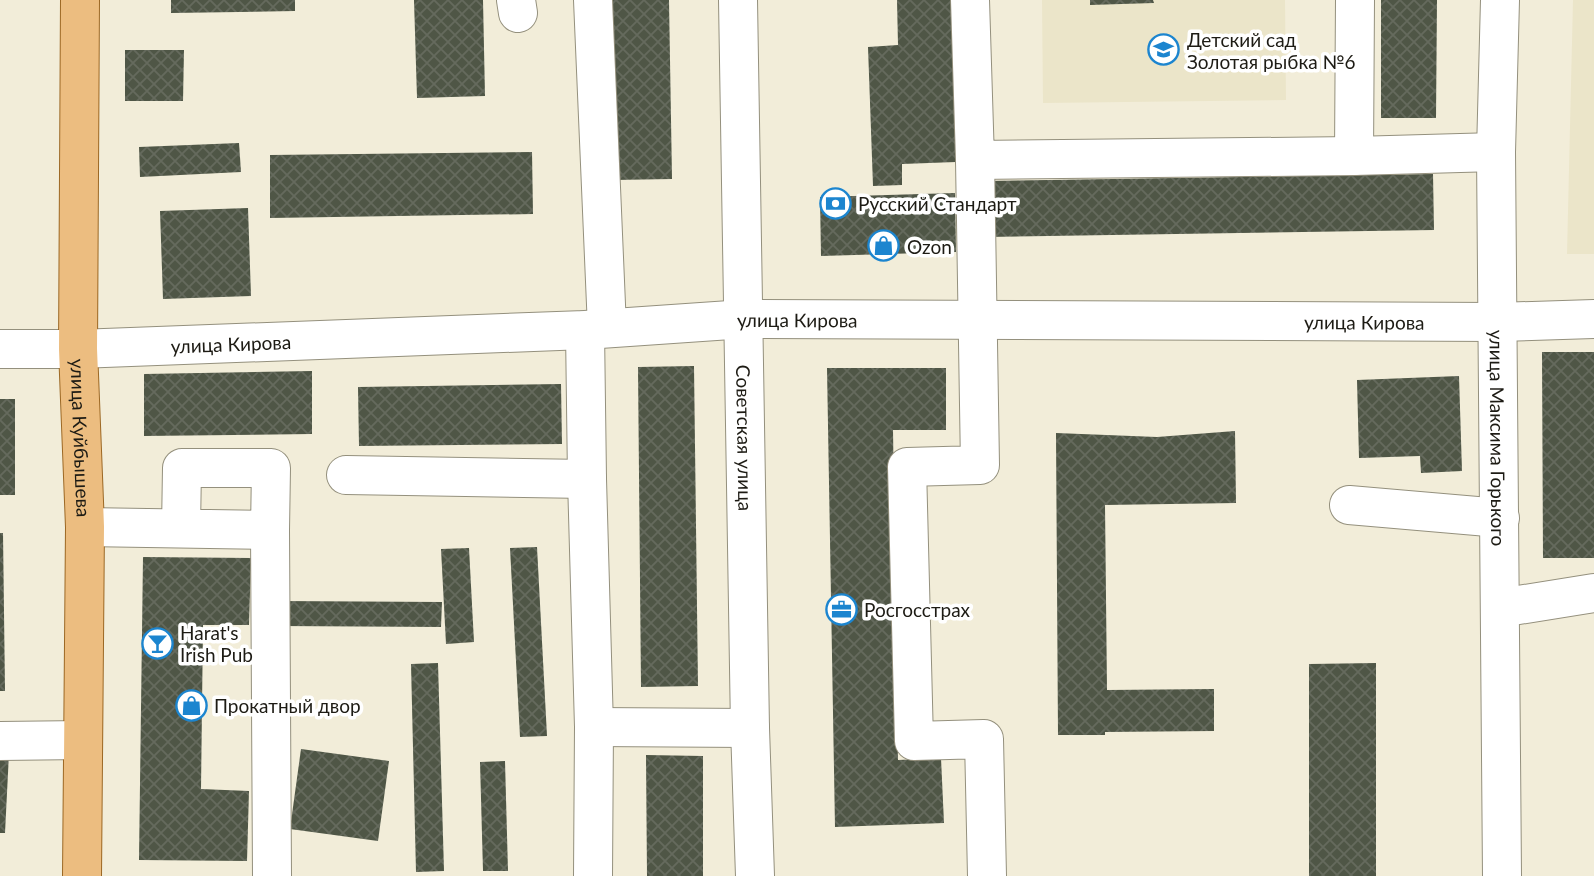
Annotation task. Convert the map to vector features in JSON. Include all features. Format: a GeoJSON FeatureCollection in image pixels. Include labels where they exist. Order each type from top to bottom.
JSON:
{"type":"FeatureCollection","features":[{"type":"Feature","properties":{"kind":"main road","name":"улица Куйбышева"},"geometry":{"type":"LineString","coordinates":[[80,0],[78,349],[85,527],[82,876]]}},
{"type":"Feature","properties":{"kind":"street"},"geometry":{"type":"LineString","coordinates":[[593,0],[596,329],[587,480],[594,727],[593,876]]}},
{"type":"Feature","properties":{"kind":"street","name":"Советская улица"},"geometry":{"type":"LineString","coordinates":[[738,0],[750,728],[755,876]]}},
{"type":"Feature","properties":{"kind":"street"},"geometry":{"type":"LineString","coordinates":[[970,0],[980,465],[907,467],[914,741],[984,739],[987,876]]}},
{"type":"Feature","properties":{"kind":"street"},"geometry":{"type":"LineString","coordinates":[[1354,156],[1355,0]]}},
{"type":"Feature","properties":{"kind":"street","name":"улица Максима Горького"},"geometry":{"type":"LineString","coordinates":[[1500,0],[1496,152],[1502,876]]}},
{"type":"Feature","properties":{"kind":"street"},"geometry":{"type":"LineString","coordinates":[[975,160],[1496,152]]}},
{"type":"Feature","properties":{"kind":"street","name":"улица Кирова"},"geometry":{"type":"LineString","coordinates":[[0,349],[78,349],[596,329],[745,319],[1498,322],[1594,319]]}},
{"type":"Feature","properties":{"kind":"street"},"geometry":{"type":"LineString","coordinates":[[181,528],[182,468],[271,468],[272,876]]}},
{"type":"Feature","properties":{"kind":"street"},"geometry":{"type":"LineString","coordinates":[[346,475],[587,480]]}},
{"type":"Feature","properties":{"kind":"street"},"geometry":{"type":"LineString","coordinates":[[1349,505],[1500,518]]}},
{"type":"Feature","properties":{"kind":"street"},"geometry":{"type":"LineString","coordinates":[[85,527],[270,530]]}},
{"type":"Feature","properties":{"kind":"street"},"geometry":{"type":"LineString","coordinates":[[1500,608],[1594,593]]}},
{"type":"Feature","properties":{"kind":"street"},"geometry":{"type":"LineString","coordinates":[[594,727],[750,728]]}},
{"type":"Feature","properties":{"kind":"street"},"geometry":{"type":"LineString","coordinates":[[0,741],[83,740]]}},
{"type":"Feature","properties":{"kind":"shaded area","name":"Детский сад Золотая рыбка №6"},"geometry":{"type":"Polygon","coordinates":[[[1042,0],[1285,0],[1286,100],[1043,103],[1042,0]]]}},
{"type":"Feature","properties":{"kind":"shaded area"},"geometry":{"type":"Polygon","coordinates":[[[1573,0],[1594,0],[1594,254],[1567,254],[1573,0]]]}},
{"type":"Feature","properties":{"kind":"building"},"geometry":{"type":"Polygon","coordinates":[[[171,0],[295,0],[295,11],[171,13],[171,0]]]}},
{"type":"Feature","properties":{"kind":"building"},"geometry":{"type":"Polygon","coordinates":[[[414,0],[483,0],[485,96],[417,98],[414,0]]]}},
{"type":"Feature","properties":{"kind":"building"},"geometry":{"type":"Polygon","coordinates":[[[612,0],[669,0],[672,179],[614,180],[612,0]]]}},
{"type":"Feature","properties":{"kind":"building"},"geometry":{"type":"Polygon","coordinates":[[[897,0],[951,0],[956,162],[902,164],[902,185],[873,186],[868,47],[898,45],[897,0]]]}},
{"type":"Feature","properties":{"kind":"building"},"geometry":{"type":"Polygon","coordinates":[[[1090,0],[1153,0],[1154,3],[1090,5],[1090,0]]]}},
{"type":"Feature","properties":{"kind":"building"},"geometry":{"type":"Polygon","coordinates":[[[1381,0],[1437,0],[1436,118],[1381,118],[1381,0]]]}},
{"type":"Feature","properties":{"kind":"building"},"geometry":{"type":"Polygon","coordinates":[[[125,50],[184,50],[183,101],[125,101],[125,50]]]}},
{"type":"Feature","properties":{"kind":"building"},"geometry":{"type":"Polygon","coordinates":[[[239,143],[241,172],[140,177],[139,147],[239,143]]]}},
{"type":"Feature","properties":{"kind":"building"},"geometry":{"type":"Polygon","coordinates":[[[532,152],[533,214],[270,218],[270,155],[532,152]]]}},
{"type":"Feature","properties":{"kind":"building"},"geometry":{"type":"Polygon","coordinates":[[[1433,174],[1434,230],[985,237],[984,181],[1433,174]]]}},
{"type":"Feature","properties":{"kind":"building"},"geometry":{"type":"Polygon","coordinates":[[[955,193],[956,252],[821,256],[820,197],[955,193]]]}},
{"type":"Feature","properties":{"kind":"building"},"geometry":{"type":"Polygon","coordinates":[[[248,208],[251,296],[163,299],[160,211],[248,208]]]}},
{"type":"Feature","properties":{"kind":"building"},"geometry":{"type":"Polygon","coordinates":[[[1542,352],[1594,352],[1594,558],[1543,558],[1542,352]]]}},
{"type":"Feature","properties":{"kind":"building"},"geometry":{"type":"Polygon","coordinates":[[[694,366],[698,686],[641,687],[638,367],[694,366]]]}},
{"type":"Feature","properties":{"kind":"building"},"geometry":{"type":"Polygon","coordinates":[[[827,368],[946,368],[946,430],[893,430],[898,760],[941,758],[944,823],[835,827],[827,368]]]}},
{"type":"Feature","properties":{"kind":"building"},"geometry":{"type":"Polygon","coordinates":[[[312,371],[312,434],[144,436],[144,374],[312,371]]]}},
{"type":"Feature","properties":{"kind":"building"},"geometry":{"type":"Polygon","coordinates":[[[1459,376],[1462,471],[1421,473],[1420,456],[1359,458],[1357,380],[1459,376]]]}},
{"type":"Feature","properties":{"kind":"building"},"geometry":{"type":"Polygon","coordinates":[[[561,384],[562,444],[359,446],[358,387],[561,384]]]}},
{"type":"Feature","properties":{"kind":"building"},"geometry":{"type":"Polygon","coordinates":[[[0,399],[15,399],[15,495],[0,495],[0,399]]]}},
{"type":"Feature","properties":{"kind":"building"},"geometry":{"type":"Polygon","coordinates":[[[1235,431],[1236,503],[1105,505],[1107,690],[1214,689],[1214,731],[1058,735],[1056,433],[1157,437],[1235,431]]]}},
{"type":"Feature","properties":{"kind":"building"},"geometry":{"type":"Polygon","coordinates":[[[0,533],[3,533],[5,691],[0,691],[0,533]]]}},
{"type":"Feature","properties":{"kind":"building"},"geometry":{"type":"Polygon","coordinates":[[[537,547],[547,736],[520,737],[510,548],[537,547]]]}},
{"type":"Feature","properties":{"kind":"building"},"geometry":{"type":"Polygon","coordinates":[[[469,548],[474,642],[446,644],[441,549],[469,548]]]}},
{"type":"Feature","properties":{"kind":"building"},"geometry":{"type":"Polygon","coordinates":[[[143,557],[251,558],[249,625],[203,625],[201,789],[249,791],[247,861],[139,860],[143,557]]]}},
{"type":"Feature","properties":{"kind":"building"},"geometry":{"type":"Polygon","coordinates":[[[278,601],[442,602],[441,627],[278,626],[278,601]]]}},
{"type":"Feature","properties":{"kind":"building"},"geometry":{"type":"Polygon","coordinates":[[[438,663],[444,871],[416,872],[411,664],[438,663]]]}},
{"type":"Feature","properties":{"kind":"building"},"geometry":{"type":"Polygon","coordinates":[[[1376,663],[1376,876],[1309,876],[1309,664],[1376,663]]]}},
{"type":"Feature","properties":{"kind":"building"},"geometry":{"type":"Polygon","coordinates":[[[301,749],[389,761],[378,841],[290,829],[301,749]]]}},
{"type":"Feature","properties":{"kind":"building"},"geometry":{"type":"Polygon","coordinates":[[[0,753],[9,753],[5,833],[0,833],[0,753]]]}},
{"type":"Feature","properties":{"kind":"building"},"geometry":{"type":"Polygon","coordinates":[[[646,755],[703,756],[703,876],[647,876],[646,755]]]}},
{"type":"Feature","properties":{"kind":"building"},"geometry":{"type":"Polygon","coordinates":[[[505,761],[508,871],[483,871],[480,762],[505,761]]]}},
{"type":"Feature","properties":{"kind":"place","name":"Детский сад Золотая рыбка №6"},"geometry":{"type":"Point","coordinates":[1164,50]}},
{"type":"Feature","properties":{"kind":"place","name":"Русский Стандарт"},"geometry":{"type":"Point","coordinates":[835,203]}},
{"type":"Feature","properties":{"kind":"place","name":"Ozon"},"geometry":{"type":"Point","coordinates":[884,246]}},
{"type":"Feature","properties":{"kind":"place","name":"Росгосстрах"},"geometry":{"type":"Point","coordinates":[841,609]}},
{"type":"Feature","properties":{"kind":"place","name":"Harat's Irish Pub"},"geometry":{"type":"Point","coordinates":[157,643]}},
{"type":"Feature","properties":{"kind":"place","name":"Прокатный двор"},"geometry":{"type":"Point","coordinates":[191,705]}}]}
